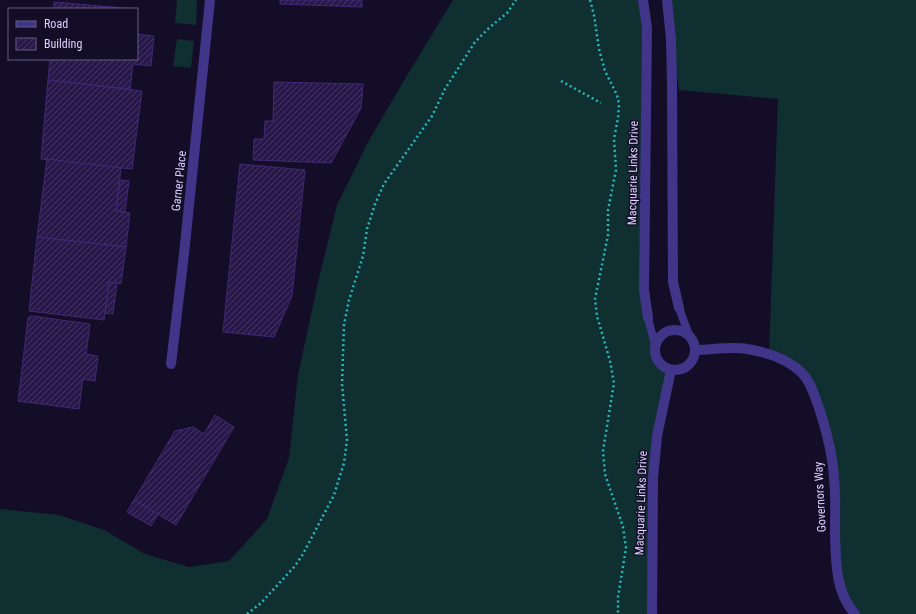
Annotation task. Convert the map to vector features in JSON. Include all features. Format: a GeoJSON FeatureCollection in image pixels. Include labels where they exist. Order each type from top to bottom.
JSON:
{"type":"FeatureCollection","features":[{"type":"Feature","properties":{"kind":"street","name":"Garner Place"},"geometry":{"type":"LineString","coordinates":[[171,364],[184,254],[210,0]]}},
{"type":"Feature","properties":{"kind":"street","name":"Macquarie Links Drive"},"geometry":{"type":"LineString","coordinates":[[643,0],[647,28],[644,290],[648,318]]}},
{"type":"Feature","properties":{"kind":"street"},"geometry":{"type":"LineString","coordinates":[[667,0],[671,39],[672,78],[672,270],[679,308]]}},
{"type":"Feature","properties":{"kind":"street"},"geometry":{"type":"LineString","coordinates":[[678,330],[689,335],[693,340],[696,350],[695,356],[688,366],[677,370],[671,370],[665,368],[657,360],[655,345],[658,339],[667,331],[678,330]]}},
{"type":"Feature","properties":{"kind":"street","name":"Governors Way"},"geometry":{"type":"LineString","coordinates":[[696,350],[746,348],[787,362],[803,373],[813,391],[830,447],[834,479],[836,568],[841,588],[850,609],[855,614]]}},
{"type":"Feature","properties":{"kind":"street","name":"Macquarie Links Drive"},"geometry":{"type":"LineString","coordinates":[[652,614],[653,478],[657,436],[671,370]]}},
{"type":"Feature","properties":{"kind":"lane"},"geometry":{"type":"LineString","coordinates":[[679,308],[689,335]]}},
{"type":"Feature","properties":{"kind":"lane","name":"Macquarie Links Drive"},"geometry":{"type":"LineString","coordinates":[[648,318],[655,345]]}},
{"type":"Feature","properties":{"kind":"path"},"geometry":{"type":"LineString","coordinates":[[247,614],[266,598],[304,554],[334,495],[344,463],[347,440],[342,384],[344,325],[349,300],[363,256],[367,229],[378,197],[384,184],[432,116],[445,90],[475,42],[507,13],[516,0]]}},
{"type":"Feature","properties":{"kind":"path"},"geometry":{"type":"LineString","coordinates":[[590,0],[594,15],[599,49],[605,71],[617,95],[619,104],[614,139],[616,170],[608,210],[608,235],[595,299],[597,316],[609,355],[614,383],[603,452],[605,474],[623,527],[626,548],[618,597],[618,614]]}},
{"type":"Feature","properties":{"kind":"path"},"geometry":{"type":"LineString","coordinates":[[561,81],[601,103]]}},
{"type":"Feature","properties":{"kind":"green space"},"geometry":{"type":"Polygon","coordinates":[[[177,0],[197,0],[196,25],[175,23],[177,0]]]}},
{"type":"Feature","properties":{"kind":"green space"},"geometry":{"type":"Polygon","coordinates":[[[453,0],[641,0],[648,41],[644,284],[656,345],[655,360],[670,369],[657,436],[651,614],[0,614],[0,509],[59,515],[104,530],[145,554],[189,567],[229,561],[267,519],[289,458],[298,375],[319,278],[337,205],[367,144],[453,0]]]}},
{"type":"Feature","properties":{"kind":"green space"},"geometry":{"type":"Polygon","coordinates":[[[666,0],[916,0],[916,614],[853,614],[841,588],[830,447],[803,373],[769,355],[778,99],[679,90],[666,0]]]}},
{"type":"Feature","properties":{"kind":"green space"},"geometry":{"type":"Polygon","coordinates":[[[177,39],[194,41],[191,68],[173,66],[177,39]]]}},
{"type":"Feature","properties":{"kind":"building"},"geometry":{"type":"Polygon","coordinates":[[[280,0],[362,0],[362,7],[280,4],[280,0]]]}},
{"type":"Feature","properties":{"kind":"building"},"geometry":{"type":"Polygon","coordinates":[[[54,2],[124,8],[54,8],[54,2]]]}},
{"type":"Feature","properties":{"kind":"building"},"geometry":{"type":"Polygon","coordinates":[[[138,34],[154,36],[151,66],[133,64],[130,89],[48,80],[50,60],[138,60],[138,34]]]}},
{"type":"Feature","properties":{"kind":"building"},"geometry":{"type":"Polygon","coordinates":[[[48,80],[142,91],[132,169],[41,159],[48,80]]]}},
{"type":"Feature","properties":{"kind":"building"},"geometry":{"type":"Polygon","coordinates":[[[274,82],[363,84],[361,108],[331,163],[253,160],[254,139],[264,139],[265,121],[273,121],[274,82]]]}},
{"type":"Feature","properties":{"kind":"building"},"geometry":{"type":"Polygon","coordinates":[[[47,159],[121,168],[116,211],[130,213],[126,247],[37,237],[47,159]]]}},
{"type":"Feature","properties":{"kind":"building"},"geometry":{"type":"Polygon","coordinates":[[[240,164],[305,170],[292,296],[274,337],[223,332],[240,164]]]}},
{"type":"Feature","properties":{"kind":"building"},"geometry":{"type":"Polygon","coordinates":[[[120,180],[129,181],[125,212],[116,211],[120,180]]]}},
{"type":"Feature","properties":{"kind":"building"},"geometry":{"type":"Polygon","coordinates":[[[37,237],[126,247],[121,284],[109,282],[104,320],[29,311],[37,237]]]}},
{"type":"Feature","properties":{"kind":"building"},"geometry":{"type":"Polygon","coordinates":[[[109,282],[117,283],[113,314],[105,313],[109,282]]]}},
{"type":"Feature","properties":{"kind":"building"},"geometry":{"type":"Polygon","coordinates":[[[32,316],[90,324],[86,354],[98,356],[95,381],[83,379],[79,409],[18,401],[28,318],[32,316]]]}},
{"type":"Feature","properties":{"kind":"building"},"geometry":{"type":"Polygon","coordinates":[[[215,415],[234,427],[176,525],[134,500],[175,431],[193,427],[204,434],[215,415]]]}},
{"type":"Feature","properties":{"kind":"building"},"geometry":{"type":"Polygon","coordinates":[[[134,500],[158,514],[151,526],[127,512],[134,500]]]}}]}
